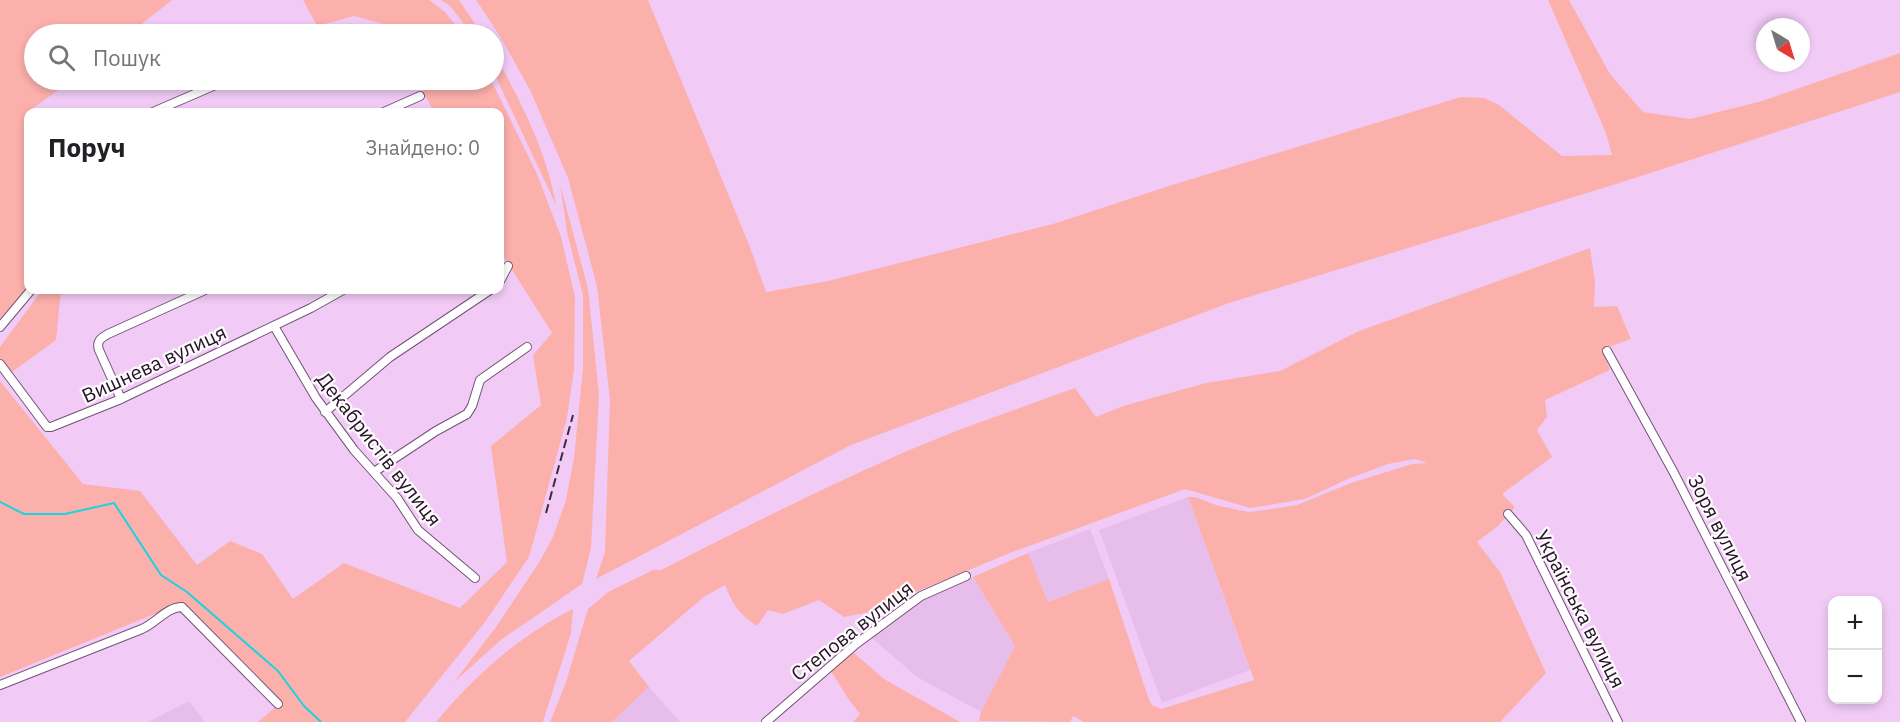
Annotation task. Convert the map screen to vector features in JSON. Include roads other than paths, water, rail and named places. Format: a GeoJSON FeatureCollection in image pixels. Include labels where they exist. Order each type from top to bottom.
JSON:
{"type":"FeatureCollection","features":[{"type":"Feature","properties":{"kind":"street"},"geometry":{"type":"LineString","coordinates":[[162,108],[204,90]]}},
{"type":"Feature","properties":{"kind":"street"},"geometry":{"type":"LineString","coordinates":[[393,108],[420,96]]}},
{"type":"Feature","properties":{"kind":"street"},"geometry":{"type":"LineString","coordinates":[[504,274],[508,267]]}},
{"type":"Feature","properties":{"kind":"street"},"geometry":{"type":"LineString","coordinates":[[0,327],[28,294]]}},
{"type":"Feature","properties":{"kind":"street"},"geometry":{"type":"LineString","coordinates":[[121,399],[99,350],[100,339],[196,294]]}},
{"type":"Feature","properties":{"kind":"street","name":"Вишнева вулиця"},"geometry":{"type":"LineString","coordinates":[[0,364],[34,413],[47,427],[70,421],[121,399],[336,294]]}},
{"type":"Feature","properties":{"kind":"street"},"geometry":{"type":"LineString","coordinates":[[325,412],[390,357],[484,294]]}},
{"type":"Feature","properties":{"kind":"street","name":"Декабристів вулиця"},"geometry":{"type":"LineString","coordinates":[[274,326],[325,412],[400,503],[414,526],[424,537],[475,578]]}},
{"type":"Feature","properties":{"kind":"street"},"geometry":{"type":"LineString","coordinates":[[374,472],[436,431],[467,414],[472,406],[480,380],[527,347]]}},
{"type":"Feature","properties":{"kind":"street","name":"Зоря вулиця"},"geometry":{"type":"LineString","coordinates":[[1607,351],[1674,473],[1801,722]]}},
{"type":"Feature","properties":{"kind":"street","name":"Українська вулиця"},"geometry":{"type":"LineString","coordinates":[[1508,514],[1526,535],[1618,722]]}},
{"type":"Feature","properties":{"kind":"street","name":"Степова вулиця"},"geometry":{"type":"LineString","coordinates":[[765,722],[856,644],[921,596],[966,576]]}},
{"type":"Feature","properties":{"kind":"street"},"geometry":{"type":"LineString","coordinates":[[0,685],[142,629],[174,608],[182,607],[278,704]]}},
{"type":"Feature","properties":{"kind":"waterway"},"geometry":{"type":"LineString","coordinates":[[0,502],[24,514],[65,514],[114,503],[161,575],[187,592],[278,671],[304,706],[321,722]]}},
{"type":"Feature","properties":{"kind":"railway"},"geometry":{"type":"LineString","coordinates":[[546,513],[573,415]]}}]}
